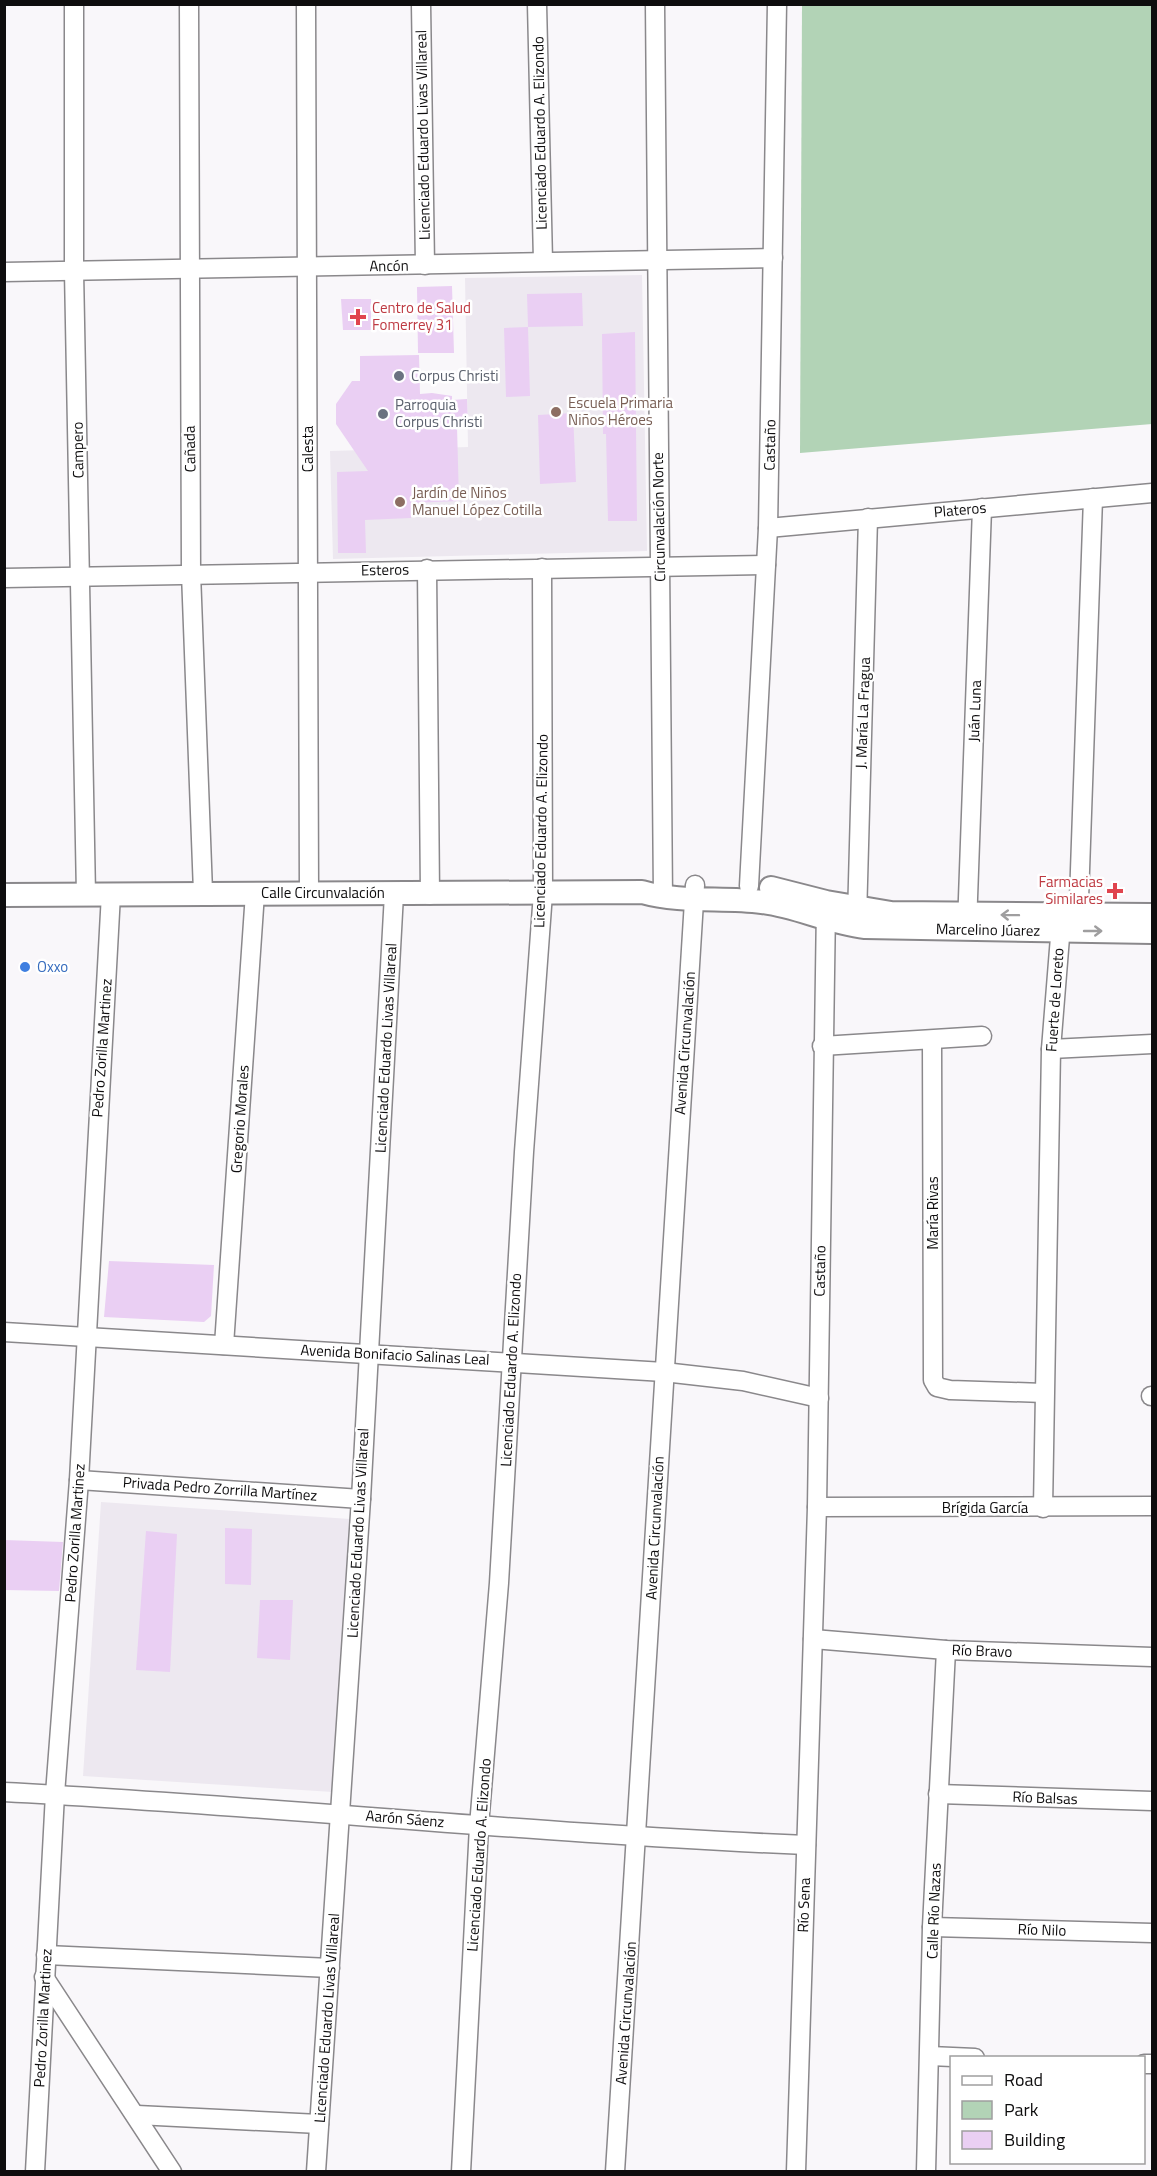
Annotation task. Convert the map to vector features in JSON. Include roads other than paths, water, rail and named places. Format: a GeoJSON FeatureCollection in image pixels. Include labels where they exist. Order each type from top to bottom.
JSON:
{"type":"FeatureCollection","features":[{"type":"Feature","properties":{"kind":"street","name":"Campero"},"geometry":{"type":"LineString","coordinates":[[74,4],[74,271],[86,895]]}},
{"type":"Feature","properties":{"kind":"street","name":"Cañada"},"geometry":{"type":"LineString","coordinates":[[189,4],[188,271],[191,573],[203,892]]}},
{"type":"Feature","properties":{"kind":"street","name":"Calesta"},"geometry":{"type":"LineString","coordinates":[[306,4],[309,893]]}},
{"type":"Feature","properties":{"kind":"street","name":"Licenciado Eduardo Livas Villareal"},"geometry":{"type":"LineString","coordinates":[[421,4],[425,265]]}},
{"type":"Feature","properties":{"kind":"street","name":"Licenciado Eduardo A. Elizondo"},"geometry":{"type":"LineString","coordinates":[[537,4],[543,261]]}},
{"type":"Feature","properties":{"kind":"street","name":"Circunvalación Norte"},"geometry":{"type":"LineString","coordinates":[[655,4],[660,566],[656,892]]}},
{"type":"Feature","properties":{"kind":"street","name":"Castaño"},"geometry":{"type":"LineString","coordinates":[[749,886],[768,528],[777,4]]}},
{"type":"Feature","properties":{"kind":"street","name":"Ancón"},"geometry":{"type":"LineString","coordinates":[[4,272],[188,271],[543,261],[773,258]]}},
{"type":"Feature","properties":{"kind":"street","name":"Plateros"},"geometry":{"type":"LineString","coordinates":[[768,528],[1152,493]]}},
{"type":"Feature","properties":{"kind":"street","name":"Fuerte de Loreto"},"geometry":{"type":"LineString","coordinates":[[1043,1508],[1051,1049],[1058,949],[1080,888],[1093,498]]}},
{"type":"Feature","properties":{"kind":"street","name":"Juán Luna"},"geometry":{"type":"LineString","coordinates":[[967,922],[982,508]]}},
{"type":"Feature","properties":{"kind":"street","name":"J. María La Fragua"},"geometry":{"type":"LineString","coordinates":[[857,917],[868,518]]}},
{"type":"Feature","properties":{"kind":"street","name":"Esteros"},"geometry":{"type":"LineString","coordinates":[[4,578],[191,573],[766,565]]}},
{"type":"Feature","properties":{"kind":"street","name":"Licenciado Eduardo A. Elizondo"},"geometry":{"type":"LineString","coordinates":[[461,2172],[479,1826],[499,1583],[524,1152],[543,893],[542,568]]}},
{"type":"Feature","properties":{"kind":"street"},"geometry":{"type":"LineString","coordinates":[[427,570],[430,895]]}},
{"type":"Feature","properties":{"kind":"street","name":"Calle Circunvalación"},"geometry":{"type":"LineString","coordinates":[[4,895],[203,892],[430,895],[694,892],[749,886],[773,888],[825,911]]}},
{"type":"Feature","properties":{"kind":"street","name":"Calle Circunvalación"},"geometry":{"type":"LineString","coordinates":[[694,892],[825,911]]}},
{"type":"Feature","properties":{"kind":"street","name":"Avenida Circunvalación"},"geometry":{"type":"LineString","coordinates":[[615,2172],[638,1838],[694,892]]}},
{"type":"Feature","properties":{"kind":"street","name":"Gregorio Morales"},"geometry":{"type":"LineString","coordinates":[[224,1345],[255,893]]}},
{"type":"Feature","properties":{"kind":"street","name":"Pedro Zorilla Martinez"},"geometry":{"type":"LineString","coordinates":[[34,2172],[55,1794],[79,1480],[85,1337],[111,894]]}},
{"type":"Feature","properties":{"kind":"street","name":"Licenciado Eduardo Livas Villareal"},"geometry":{"type":"LineString","coordinates":[[316,2172],[361,1499],[394,894]]}},
{"type":"Feature","properties":{"kind":"street","name":"Castaño"},"geometry":{"type":"LineString","coordinates":[[813,1639],[819,1398],[825,911]]}},
{"type":"Feature","properties":{"kind":"street","name":"Marcelino Júarez"},"geometry":{"type":"LineString","coordinates":[[825,911],[857,917],[907,914],[967,922],[1068,924],[1152,932]]}},
{"type":"Feature","properties":{"kind":"street","name":"Marcelino Júarez"},"geometry":{"type":"LineString","coordinates":[[1068,924],[1152,915]]}},
{"type":"Feature","properties":{"kind":"street"},"geometry":{"type":"LineString","coordinates":[[822,1046],[932,1041],[982,1036]]}},
{"type":"Feature","properties":{"kind":"street","name":"María Rivas"},"geometry":{"type":"LineString","coordinates":[[932,1041],[933,1380],[938,1387],[950,1390],[1044,1393]]}},
{"type":"Feature","properties":{"kind":"street"},"geometry":{"type":"LineString","coordinates":[[1051,1049],[1152,1044]]}},
{"type":"Feature","properties":{"kind":"street","name":"Avenida Bonifacio Salinas Leal"},"geometry":{"type":"LineString","coordinates":[[4,1332],[664,1372],[743,1381],[819,1398]]}},
{"type":"Feature","properties":{"kind":"street","name":"Privada Pedro Zorrilla Martínez"},"geometry":{"type":"LineString","coordinates":[[79,1480],[361,1499]]}},
{"type":"Feature","properties":{"kind":"street","name":"Brígida García"},"geometry":{"type":"LineString","coordinates":[[817,1507],[1152,1506]]}},
{"type":"Feature","properties":{"kind":"street","name":"Río Bravo"},"geometry":{"type":"LineString","coordinates":[[813,1639],[946,1650],[1152,1657]]}},
{"type":"Feature","properties":{"kind":"street","name":"Río Sena"},"geometry":{"type":"LineString","coordinates":[[796,2172],[813,1639]]}},
{"type":"Feature","properties":{"kind":"street","name":"Calle Río Nazas"},"geometry":{"type":"LineString","coordinates":[[926,2172],[938,1794],[946,1650]]}},
{"type":"Feature","properties":{"kind":"street","name":"Aarón Sáenz"},"geometry":{"type":"LineString","coordinates":[[4,1792],[341,1813],[638,1838],[806,1845]]}},
{"type":"Feature","properties":{"kind":"street","name":"Río Balsas"},"geometry":{"type":"LineString","coordinates":[[938,1794],[1152,1801]]}},
{"type":"Feature","properties":{"kind":"street","name":"Río Nilo"},"geometry":{"type":"LineString","coordinates":[[933,1927],[1152,1933]]}},
{"type":"Feature","properties":{"kind":"street"},"geometry":{"type":"LineString","coordinates":[[46,1955],[330,1968]]}},
{"type":"Feature","properties":{"kind":"street"},"geometry":{"type":"LineString","coordinates":[[44,1977],[137,2115],[172,2172]]}},
{"type":"Feature","properties":{"kind":"street"},"geometry":{"type":"LineString","coordinates":[[930,2056],[950,2057]]}},
{"type":"Feature","properties":{"kind":"street"},"geometry":{"type":"LineString","coordinates":[[137,2115],[319,2124]]}},
{"type":"Feature","properties":{"kind":"place","name":"Centro de Salud Fomerrey 31"},"geometry":{"type":"Point","coordinates":[358,317]}},
{"type":"Feature","properties":{"kind":"place","name":"Corpus Christi"},"geometry":{"type":"Point","coordinates":[399,376]}},
{"type":"Feature","properties":{"kind":"place","name":"Escuela Primaria Niños Héroes"},"geometry":{"type":"Point","coordinates":[556,412]}},
{"type":"Feature","properties":{"kind":"place","name":"Parroquia Corpus Christi"},"geometry":{"type":"Point","coordinates":[383,414]}},
{"type":"Feature","properties":{"kind":"place","name":"Jardín de Niños Manuel López Cotilla"},"geometry":{"type":"Point","coordinates":[400,502]}},
{"type":"Feature","properties":{"kind":"place","name":"Farmacias Similares"},"geometry":{"type":"Point","coordinates":[1115,891]}},
{"type":"Feature","properties":{"kind":"place","name":"Oxxo"},"geometry":{"type":"Point","coordinates":[25,967]}}]}
